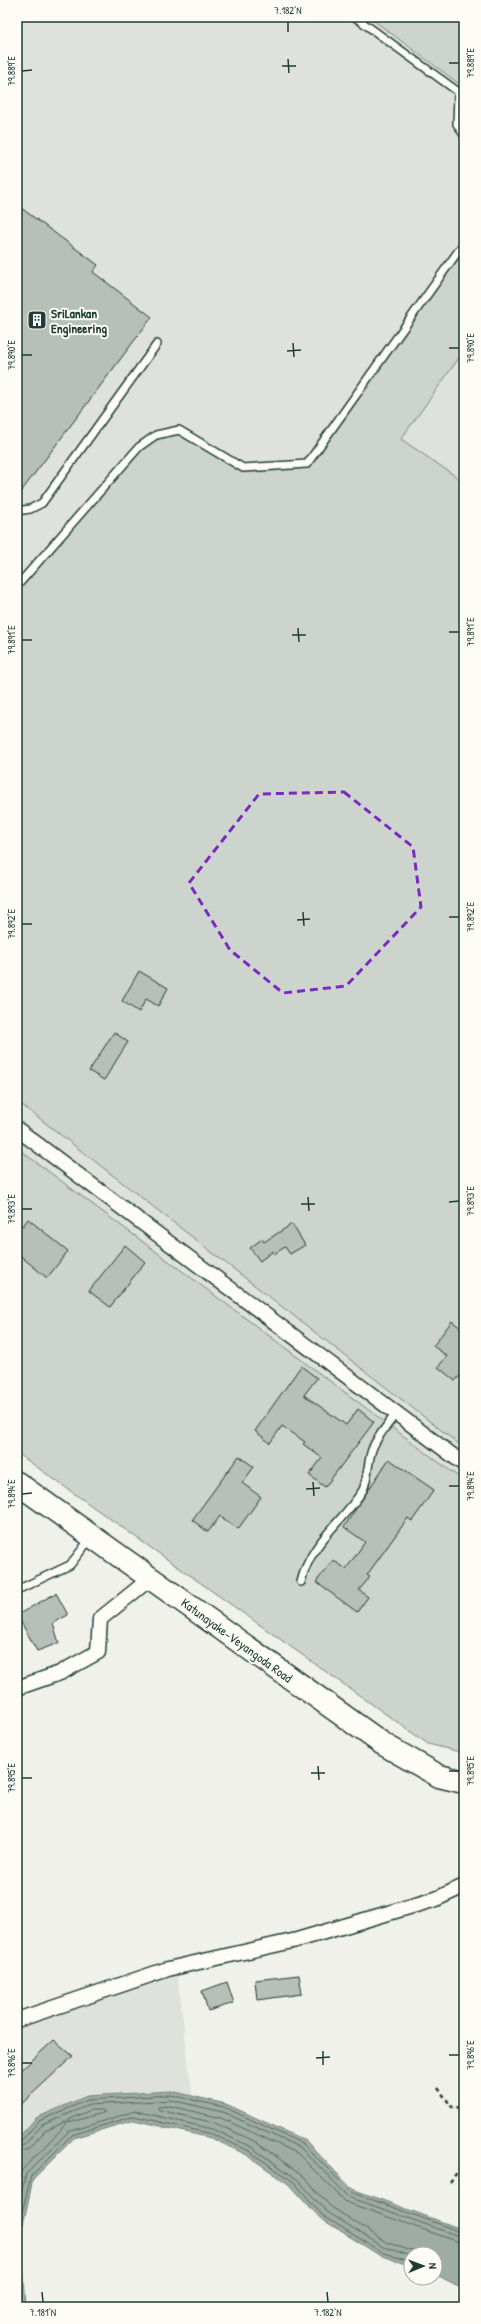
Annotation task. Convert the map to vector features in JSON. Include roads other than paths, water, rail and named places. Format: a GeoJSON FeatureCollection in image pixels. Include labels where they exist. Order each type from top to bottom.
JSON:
{"type":"FeatureCollection","features":[{"type":"Feature","properties":{"kind":"main road","name":"Katunayake-Veyangoda Road"},"geometry":{"type":"LineString","coordinates":[[17,1483],[383,1744],[439,1776],[464,1782]]}},
{"type":"Feature","properties":{"kind":"street"},"geometry":{"type":"LineString","coordinates":[[17,1130],[464,1464]]}},
{"type":"Feature","properties":{"kind":"street"},"geometry":{"type":"LineString","coordinates":[[17,1688],[60,1673],[98,1652],[100,1619],[151,1578]]}},
{"type":"Feature","properties":{"kind":"street"},"geometry":{"type":"LineString","coordinates":[[17,2020],[168,1970],[297,1940],[436,1899],[464,1886]]}},
{"type":"Feature","properties":{"kind":"lane"},"geometry":{"type":"LineString","coordinates":[[355,17],[461,95],[458,124],[464,135]]}},
{"type":"Feature","properties":{"kind":"lane"},"geometry":{"type":"LineString","coordinates":[[17,586],[139,447],[156,435],[179,430],[243,468],[307,464],[464,243]]}},
{"type":"Feature","properties":{"kind":"lane"},"geometry":{"type":"LineString","coordinates":[[17,511],[30,509],[42,503],[157,344]]}},
{"type":"Feature","properties":{"kind":"lane"},"geometry":{"type":"LineString","coordinates":[[301,1582],[306,1564],[316,1548],[363,1490],[367,1480],[369,1462],[373,1447],[396,1413]]}},
{"type":"Feature","properties":{"kind":"lane"},"geometry":{"type":"LineString","coordinates":[[17,1590],[70,1565],[92,1536]]}},
{"type":"Feature","properties":{"kind":"water"},"geometry":{"type":"Polygon","coordinates":[[[171,2091],[226,2104],[306,2141],[352,2189],[464,2230],[464,2289],[443,2278],[443,2246],[403,2246],[403,2263],[379,2255],[320,2218],[291,2186],[247,2155],[211,2138],[134,2120],[74,2138],[33,2179],[21,2234],[26,2307],[17,2307],[17,2139],[36,2118],[87,2096],[171,2091]]]}},
{"type":"Feature","properties":{"kind":"place","name":"SriLankan Engineering"},"geometry":{"type":"Point","coordinates":[37,320]}}]}
